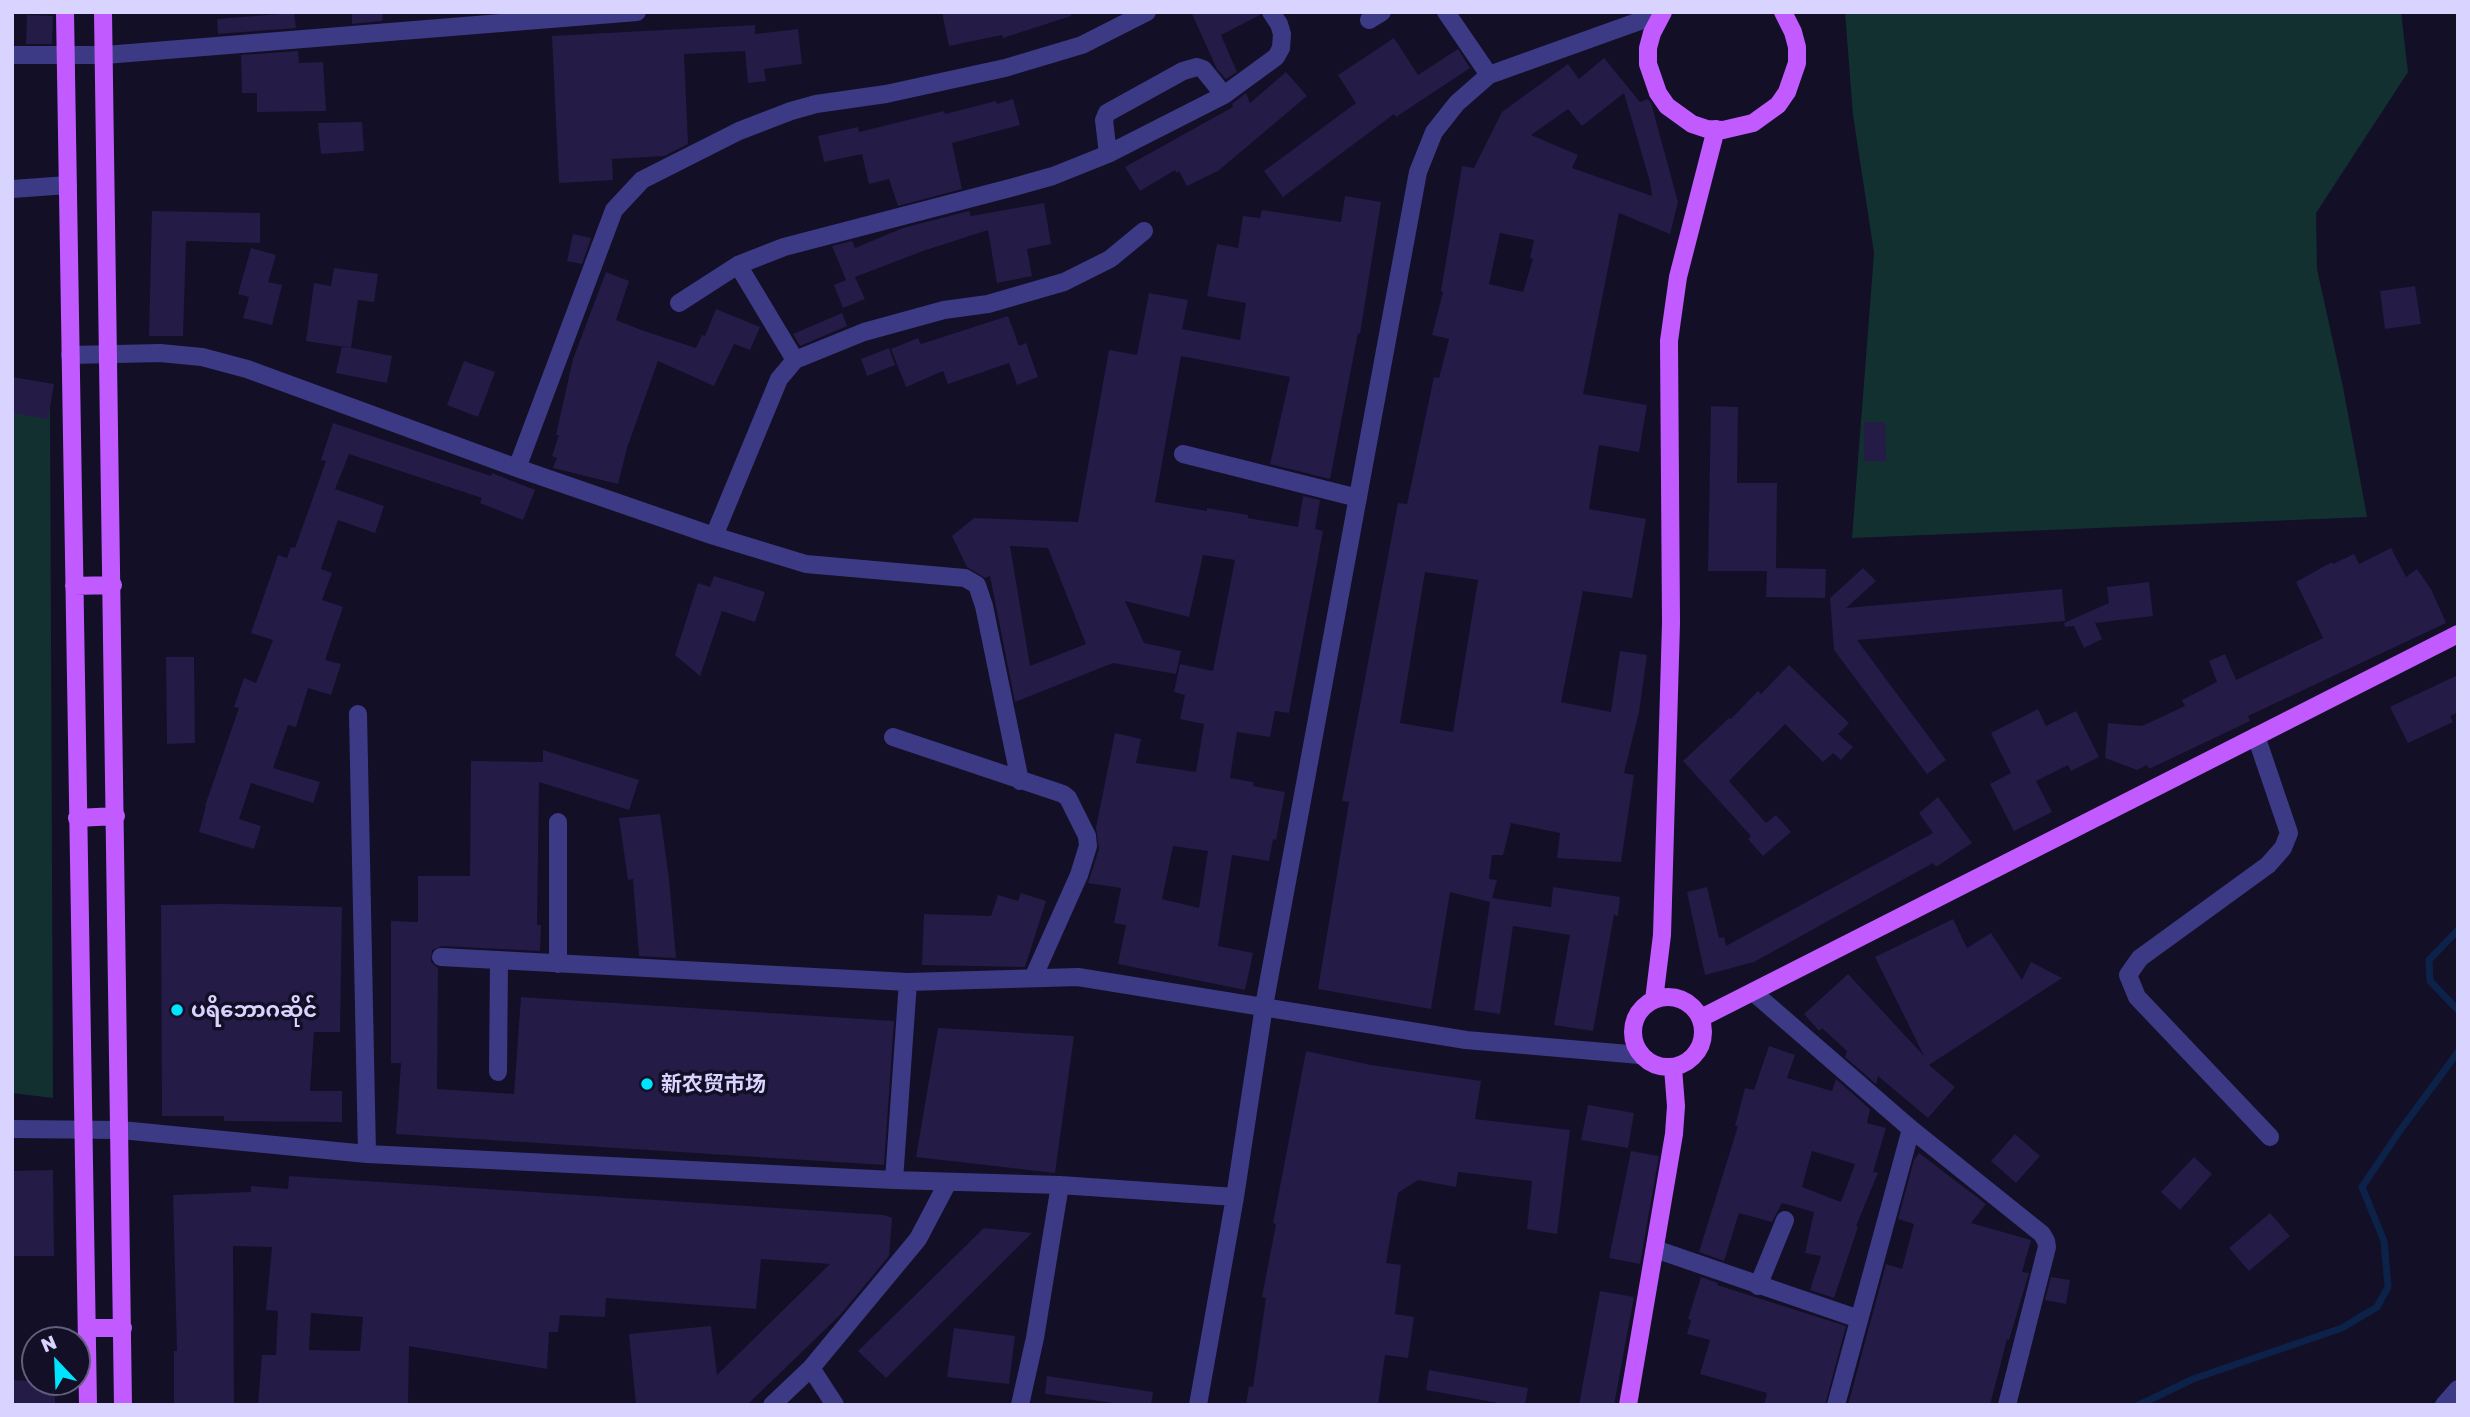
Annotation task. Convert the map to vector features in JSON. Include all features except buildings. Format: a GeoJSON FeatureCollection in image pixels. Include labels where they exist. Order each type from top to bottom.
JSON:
{"type":"FeatureCollection","features":[{"type":"Feature","properties":{"kind":"main road"},"geometry":{"type":"LineString","coordinates":[[65,12],[82,1130],[88,1326]]}},
{"type":"Feature","properties":{"kind":"main road"},"geometry":{"type":"LineString","coordinates":[[103,12],[123,1405]]}},
{"type":"Feature","properties":{"kind":"main road"},"geometry":{"type":"LineString","coordinates":[[1662,12],[1651,33],[1648,48],[1648,64],[1658,93],[1667,106],[1679,116],[1692,124],[1716,129],[1738,128],[1753,123],[1772,110],[1787,92],[1797,63],[1797,47],[1783,12]]}},
{"type":"Feature","properties":{"kind":"main road"},"geometry":{"type":"LineString","coordinates":[[1654,1000],[1662,935],[1671,623],[1668,400],[1670,341],[1678,277],[1716,129]]}},
{"type":"Feature","properties":{"kind":"main road"},"geometry":{"type":"LineString","coordinates":[[74,586],[113,585]]}},
{"type":"Feature","properties":{"kind":"main road"},"geometry":{"type":"LineString","coordinates":[[1701,1018],[2458,634]]}},
{"type":"Feature","properties":{"kind":"main road"},"geometry":{"type":"LineString","coordinates":[[77,818],[116,816]]}},
{"type":"Feature","properties":{"kind":"main road"},"geometry":{"type":"LineString","coordinates":[[1672,997],[1682,999],[1690,1004],[1701,1018],[1704,1037],[1701,1046],[1690,1060],[1673,1068],[1655,1065],[1640,1055],[1633,1038],[1635,1019],[1646,1005],[1654,1000],[1672,997]]}},
{"type":"Feature","properties":{"kind":"main road"},"geometry":{"type":"LineString","coordinates":[[1628,1405],[1674,1134],[1676,1107],[1673,1068]]}},
{"type":"Feature","properties":{"kind":"main road"},"geometry":{"type":"LineString","coordinates":[[91,1328],[123,1328]]}},
{"type":"Feature","properties":{"kind":"street"},"geometry":{"type":"LineString","coordinates":[[12,55],[105,55],[637,12]]}},
{"type":"Feature","properties":{"kind":"street"},"geometry":{"type":"LineString","coordinates":[[517,468],[614,210],[642,180],[739,131],[791,111],[1005,68],[1082,45],[1147,12]]}},
{"type":"Feature","properties":{"kind":"street"},"geometry":{"type":"LineString","coordinates":[[679,303],[738,265],[784,247],[1053,176],[1108,154],[1224,95],[1276,57],[1281,48],[1282,34],[1271,12]]}},
{"type":"Feature","properties":{"kind":"street"},"geometry":{"type":"LineString","coordinates":[[1446,12],[1489,75]]}},
{"type":"Feature","properties":{"kind":"street"},"geometry":{"type":"LineString","coordinates":[[1198,1405],[1235,1197],[1264,1006],[1418,172],[1434,132],[1457,103],[1489,75],[1628,18],[1662,12]]}},
{"type":"Feature","properties":{"kind":"street"},"geometry":{"type":"LineString","coordinates":[[1108,154],[1104,120],[1107,113],[1183,71],[1197,67],[1203,69],[1224,95]]}},
{"type":"Feature","properties":{"kind":"street"},"geometry":{"type":"LineString","coordinates":[[12,189],[68,185]]}},
{"type":"Feature","properties":{"kind":"street"},"geometry":{"type":"LineString","coordinates":[[714,536],[779,379],[795,360],[864,332],[944,310],[988,304],[1063,282],[1110,259],[1144,231]]}},
{"type":"Feature","properties":{"kind":"street"},"geometry":{"type":"LineString","coordinates":[[738,265],[795,360]]}},
{"type":"Feature","properties":{"kind":"street"},"geometry":{"type":"LineString","coordinates":[[70,355],[160,353],[202,356],[260,374],[517,468],[714,536],[806,564],[965,578],[977,585],[984,606],[1020,781]]}},
{"type":"Feature","properties":{"kind":"street"},"geometry":{"type":"LineString","coordinates":[[1183,454],[1358,498]]}},
{"type":"Feature","properties":{"kind":"street"},"geometry":{"type":"LineString","coordinates":[[358,714],[367,1154]]}},
{"type":"Feature","properties":{"kind":"street"},"geometry":{"type":"LineString","coordinates":[[2256,736],[2289,833],[2283,848],[2268,865],[2140,958],[2129,975],[2137,997],[2270,1137]]}},
{"type":"Feature","properties":{"kind":"street"},"geometry":{"type":"LineString","coordinates":[[893,737],[1063,794],[1068,798],[1087,836],[1088,846],[1079,875],[1033,978]]}},
{"type":"Feature","properties":{"kind":"street"},"geometry":{"type":"LineString","coordinates":[[558,822],[558,964]]}},
{"type":"Feature","properties":{"kind":"street"},"geometry":{"type":"LineString","coordinates":[[441,957],[908,982],[1078,977],[1466,1040],[1640,1055]]}},
{"type":"Feature","properties":{"kind":"street"},"geometry":{"type":"LineString","coordinates":[[498,1072],[499,960]]}},
{"type":"Feature","properties":{"kind":"street"},"geometry":{"type":"LineString","coordinates":[[894,1180],[908,982]]}},
{"type":"Feature","properties":{"kind":"street"},"geometry":{"type":"LineString","coordinates":[[1753,992],[1911,1129],[2042,1234],[2047,1247],[2007,1405]]}},
{"type":"Feature","properties":{"kind":"street"},"geometry":{"type":"LineString","coordinates":[[12,1129],[121,1130],[367,1154],[894,1180],[1060,1185],[1235,1197]]}},
{"type":"Feature","properties":{"kind":"street"},"geometry":{"type":"LineString","coordinates":[[1836,1405],[1911,1129]]}},
{"type":"Feature","properties":{"kind":"street"},"geometry":{"type":"LineString","coordinates":[[772,1405],[811,1368],[918,1239],[948,1182]]}},
{"type":"Feature","properties":{"kind":"street"},"geometry":{"type":"LineString","coordinates":[[1020,1405],[1035,1338],[1060,1185]]}},
{"type":"Feature","properties":{"kind":"street"},"geometry":{"type":"LineString","coordinates":[[1758,1286],[1785,1220]]}},
{"type":"Feature","properties":{"kind":"street"},"geometry":{"type":"LineString","coordinates":[[1655,1249],[1859,1319]]}},
{"type":"Feature","properties":{"kind":"street"},"geometry":{"type":"LineString","coordinates":[[811,1368],[835,1405]]}},
{"type":"Feature","properties":{"kind":"street"},"geometry":{"type":"LineString","coordinates":[[2444,1405],[2458,1389]]}},
{"type":"Feature","properties":{"kind":"green space"},"geometry":{"type":"Polygon","coordinates":[[[1845,12],[2401,12],[2408,72],[2316,213],[2317,269],[2343,387],[2367,517],[1852,538],[1874,253],[1853,115],[1845,12]]]}},
{"type":"Feature","properties":{"kind":"green space"},"geometry":{"type":"Polygon","coordinates":[[[12,397],[50,402],[53,1098],[12,1093],[12,397]]]}},
{"type":"Feature","properties":{"kind":"waterway"},"geometry":{"type":"LineString","coordinates":[[2458,930],[2429,960],[2430,981],[2458,1010]]}},
{"type":"Feature","properties":{"kind":"waterway"},"geometry":{"type":"LineString","coordinates":[[2139,1405],[2193,1379],[2342,1328],[2377,1307],[2388,1287],[2384,1241],[2362,1187],[2458,1052]]}},
{"type":"Feature","properties":{"kind":"place","name":"ပရိဘောဂဆိုင်"},"geometry":{"type":"Point","coordinates":[177,1010]}},
{"type":"Feature","properties":{"kind":"place","name":"新农贸市场"},"geometry":{"type":"Point","coordinates":[647,1084]}}]}
